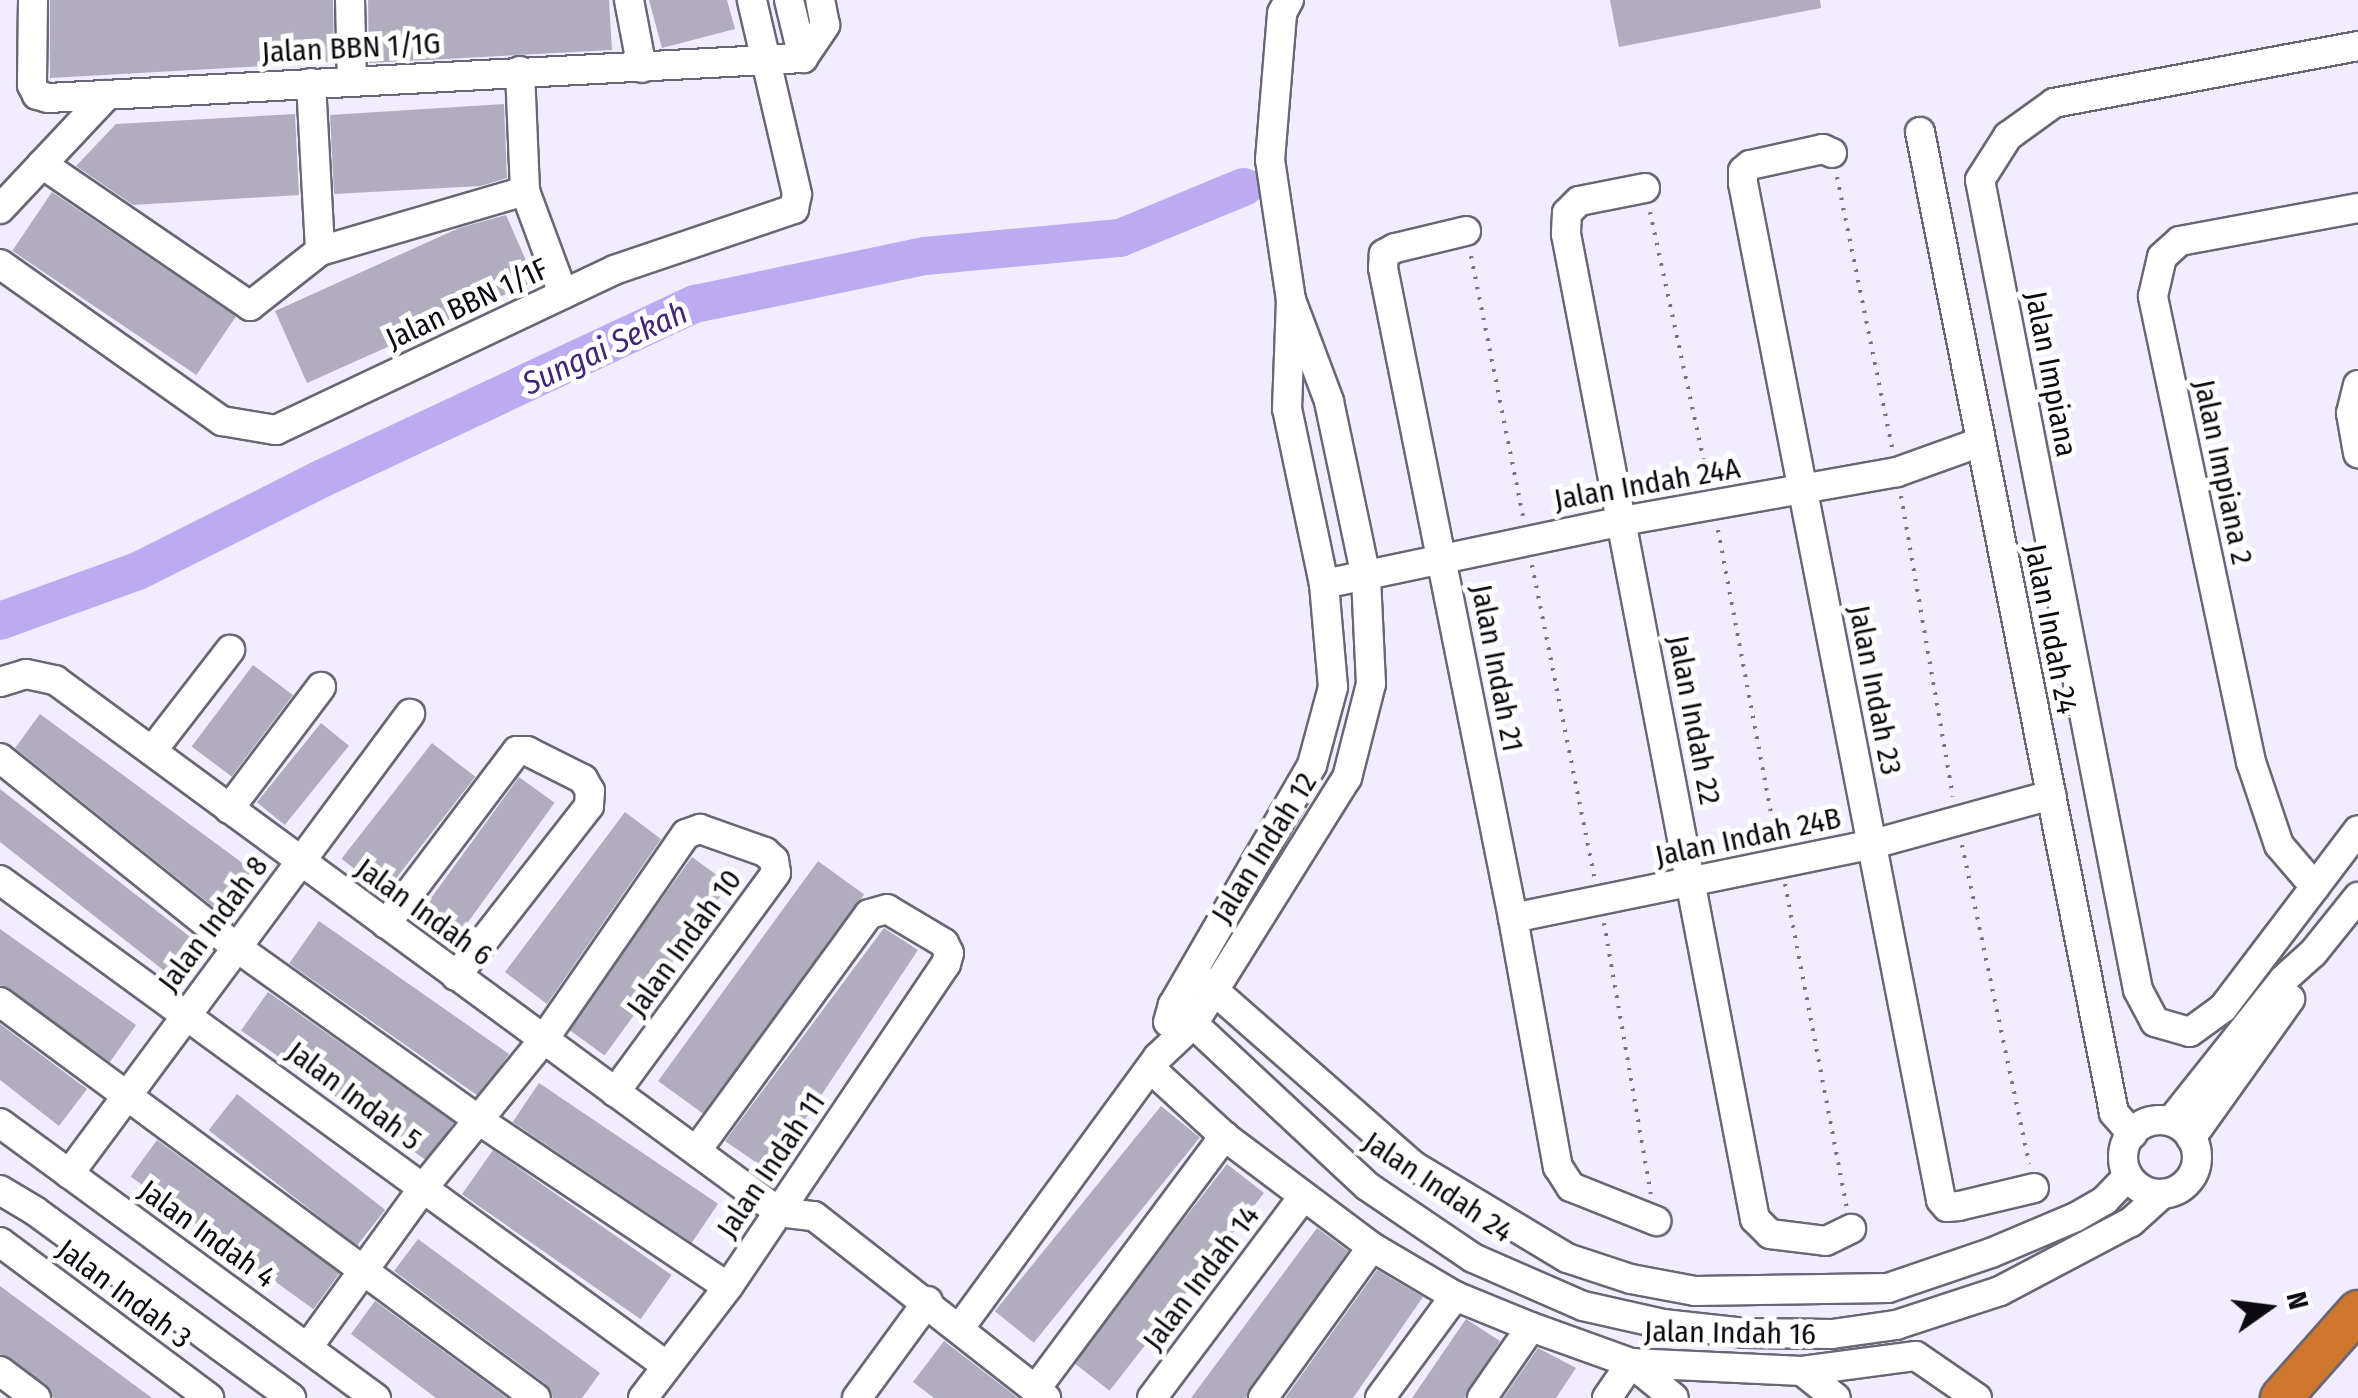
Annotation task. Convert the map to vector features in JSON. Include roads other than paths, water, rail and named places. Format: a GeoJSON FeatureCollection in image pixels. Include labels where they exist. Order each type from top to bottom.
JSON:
{"type":"FeatureCollection","features":[{"type":"Feature","properties":{"kind":"highway"},"geometry":{"type":"LineString","coordinates":[[2281,1398],[2358,1311]]}},
{"type":"Feature","properties":{"kind":"street","name":"Jalan BBN 1/1G"},"geometry":{"type":"LineString","coordinates":[[34,0],[32,85],[37,96],[803,58]]}},
{"type":"Feature","properties":{"kind":"street"},"geometry":{"type":"LineString","coordinates":[[350,0],[352,81]]}},
{"type":"Feature","properties":{"kind":"street"},"geometry":{"type":"LineString","coordinates":[[628,0],[642,68]]}},
{"type":"Feature","properties":{"kind":"street","name":"Jalan BBN 1/1F"},"geometry":{"type":"LineString","coordinates":[[0,264],[222,421],[276,430],[614,270],[794,209],[797,194],[752,0]]}},
{"type":"Feature","properties":{"kind":"street"},"geometry":{"type":"LineString","coordinates":[[789,0],[803,58]]}},
{"type":"Feature","properties":{"kind":"street"},"geometry":{"type":"LineString","coordinates":[[803,58],[826,25],[820,0]]}},
{"type":"Feature","properties":{"kind":"street","name":"Jalan Indah 12"},"geometry":{"type":"LineString","coordinates":[[1183,1014],[1214,991],[1347,778],[1371,684],[1366,577],[1328,401],[1292,300],[1270,160],[1282,13],[1289,0]]}},
{"type":"Feature","properties":{"kind":"street","name":"Jalan Impiana"},"geometry":{"type":"LineString","coordinates":[[2316,887],[2223,1008],[2190,1032],[2155,1022],[2138,990],[1980,180],[2008,136],[2054,104],[2358,46]]}},
{"type":"Feature","properties":{"kind":"street"},"geometry":{"type":"LineString","coordinates":[[520,71],[525,191],[563,294]]}},
{"type":"Feature","properties":{"kind":"street"},"geometry":{"type":"LineString","coordinates":[[311,83],[320,250]]}},
{"type":"Feature","properties":{"kind":"street"},"geometry":{"type":"LineString","coordinates":[[0,209],[107,95]]}},
{"type":"Feature","properties":{"kind":"street","name":"Jalan Indah 24"},"geometry":{"type":"LineString","coordinates":[[1920,132],[2114,1112],[2132,1134]]}},
{"type":"Feature","properties":{"kind":"street","name":"Jalan Indah 23"},"geometry":{"type":"LineString","coordinates":[[1832,153],[1823,148],[1750,165],[1743,171],[1743,183],[1942,1200],[1947,1207],[2034,1188]]}},
{"type":"Feature","properties":{"kind":"street"},"geometry":{"type":"LineString","coordinates":[[42,164],[250,306],[320,250],[525,191]]}},
{"type":"Feature","properties":{"kind":"street","name":"Jalan Indah 22"},"geometry":{"type":"LineString","coordinates":[[1645,188],[1579,201],[1567,212],[1566,234],[1693,880],[1754,1218],[1770,1234],[1826,1240],[1852,1230]]}},
{"type":"Feature","properties":{"kind":"street","name":"Jalan Impiana 2"},"geometry":{"type":"LineString","coordinates":[[2316,887],[2278,845],[2251,762],[2152,296],[2162,258],[2180,241],[2358,208]]}},
{"type":"Feature","properties":{"kind":"street","name":"Jalan Indah 21"},"geometry":{"type":"LineString","coordinates":[[1466,232],[1384,254],[1442,558],[1562,1180],[1571,1188],[1656,1221]]}},
{"type":"Feature","properties":{"kind":"street","name":"Jalan Indah 12"},"geometry":{"type":"LineString","coordinates":[[959,1329],[1154,1063],[1183,1014],[1192,972],[1312,764],[1333,687],[1324,584],[1286,409],[1292,300]]}},
{"type":"Feature","properties":{"kind":"street"},"geometry":{"type":"LineString","coordinates":[[2358,385],[2351,413],[2358,452]]}},
{"type":"Feature","properties":{"kind":"street","name":"Jalan Indah 24A"},"geometry":{"type":"LineString","coordinates":[[1324,584],[1622,520],[1897,472],[1981,442]]}},
{"type":"Feature","properties":{"kind":"street"},"geometry":{"type":"LineString","coordinates":[[152,751],[230,650]]}},
{"type":"Feature","properties":{"kind":"street","name":"Jalan Indah 6"},"geometry":{"type":"LineString","coordinates":[[13,678],[56,680],[779,1212]]}},
{"type":"Feature","properties":{"kind":"street"},"geometry":{"type":"LineString","coordinates":[[230,809],[321,687]]}},
{"type":"Feature","properties":{"kind":"street","name":"Jalan Indah 8"},"geometry":{"type":"LineString","coordinates":[[69,1174],[410,714]]}},
{"type":"Feature","properties":{"kind":"street"},"geometry":{"type":"LineString","coordinates":[[386,924],[517,751],[528,751],[583,779],[590,790],[589,806],[456,976]]}},
{"type":"Feature","properties":{"kind":"street"},"geometry":{"type":"LineString","coordinates":[[0,758],[236,947],[480,1121],[728,1286]]}},
{"type":"Feature","properties":{"kind":"street","name":"Jalan Indah 24B"},"geometry":{"type":"LineString","coordinates":[[1513,918],[1873,844],[2051,795]]}},
{"type":"Feature","properties":{"kind":"street","name":"Jalan Indah 10"},"geometry":{"type":"LineString","coordinates":[[544,1039],[686,834],[700,829],[765,852],[774,860],[776,873],[616,1092]]}},
{"type":"Feature","properties":{"kind":"street"},"geometry":{"type":"LineString","coordinates":[[2316,887],[2358,830]]}},
{"type":"Feature","properties":{"kind":"street","name":"Jalan Indah 5"},"geometry":{"type":"LineString","coordinates":[[0,880],[667,1366]]}},
{"type":"Feature","properties":{"kind":"street"},"geometry":{"type":"LineString","coordinates":[[2181,1130],[2284,978],[2312,953],[2358,897]]}},
{"type":"Feature","properties":{"kind":"street","name":"Jalan Indah 11"},"geometry":{"type":"LineString","coordinates":[[643,1398],[728,1286],[946,964],[948,953],[944,943],[887,910],[870,914],[696,1151]]}},
{"type":"Feature","properties":{"kind":"street","name":"Jalan Indah 24"},"geometry":{"type":"LineString","coordinates":[[1192,972],[1414,1166],[1566,1258],[1631,1279],[1695,1291],[1888,1288],[1991,1253],[2076,1217],[2104,1200],[2128,1176]]}},
{"type":"Feature","properties":{"kind":"street"},"geometry":{"type":"LineString","coordinates":[[0,1002],[536,1398]]}},
{"type":"Feature","properties":{"kind":"street","name":"Jalan Indah 24"},"geometry":{"type":"LineString","coordinates":[[1183,1014],[1367,1186],[1473,1258],[1583,1306],[1662,1324],[1746,1334],[1832,1334],[1896,1325],[2017,1282],[2130,1222],[2162,1194]]}},
{"type":"Feature","properties":{"kind":"street"},"geometry":{"type":"LineString","coordinates":[[308,1348],[423,1188],[544,1039]]}},
{"type":"Feature","properties":{"kind":"street"},"geometry":{"type":"LineString","coordinates":[[1154,1063],[1224,1136],[1372,1247],[1454,1296],[1630,1363],[1674,1398]]}},
{"type":"Feature","properties":{"kind":"street"},"geometry":{"type":"LineString","coordinates":[[2147,1122],[2181,1130],[2195,1169],[2182,1187],[2162,1194],[2142,1190],[2128,1176],[2123,1156],[2132,1134],[2147,1122]]}},
{"type":"Feature","properties":{"kind":"street","name":"Jalan Indah 4"},"geometry":{"type":"LineString","coordinates":[[0,1123],[376,1398]]}},
{"type":"Feature","properties":{"kind":"street"},"geometry":{"type":"LineString","coordinates":[[779,1212],[814,1216],[928,1301],[1040,1394],[1224,1136]]}},
{"type":"Feature","properties":{"kind":"street"},"geometry":{"type":"LineString","coordinates":[[0,1190],[35,1210],[291,1398]]}},
{"type":"Feature","properties":{"kind":"street","name":"Jalan Indah 14"},"geometry":{"type":"LineString","coordinates":[[1152,1398],[1302,1198]]}},
{"type":"Feature","properties":{"kind":"street","name":"Jalan Indah 3"},"geometry":{"type":"LineString","coordinates":[[0,1242],[209,1398]]}},
{"type":"Feature","properties":{"kind":"street"},"geometry":{"type":"LineString","coordinates":[[1263,1398],[1372,1247]]}},
{"type":"Feature","properties":{"kind":"street"},"geometry":{"type":"LineString","coordinates":[[1380,1398],[1454,1296]]}},
{"type":"Feature","properties":{"kind":"street"},"geometry":{"type":"LineString","coordinates":[[869,1394],[928,1301]]}},
{"type":"Feature","properties":{"kind":"street"},"geometry":{"type":"LineString","coordinates":[[149,1353],[179,1314]]}},
{"type":"Feature","properties":{"kind":"street"},"geometry":{"type":"LineString","coordinates":[[1482,1398],[1532,1327]]}},
{"type":"Feature","properties":{"kind":"street","name":"Jalan Indah 16"},"geometry":{"type":"LineString","coordinates":[[1607,1398],[1630,1363],[1802,1371],[1916,1356],[1978,1398]]}},
{"type":"Feature","properties":{"kind":"street"},"geometry":{"type":"LineString","coordinates":[[0,1371],[36,1398]]}},
{"type":"Feature","properties":{"kind":"street"},"geometry":{"type":"LineString","coordinates":[[1802,1371],[1836,1398]]}},
{"type":"Feature","properties":{"kind":"waterway","name":"Sungai Sekah"},"geometry":{"type":"LineString","coordinates":[[0,621],[138,571],[323,478],[695,304],[925,256],[1120,238],[1244,187]]}}]}
